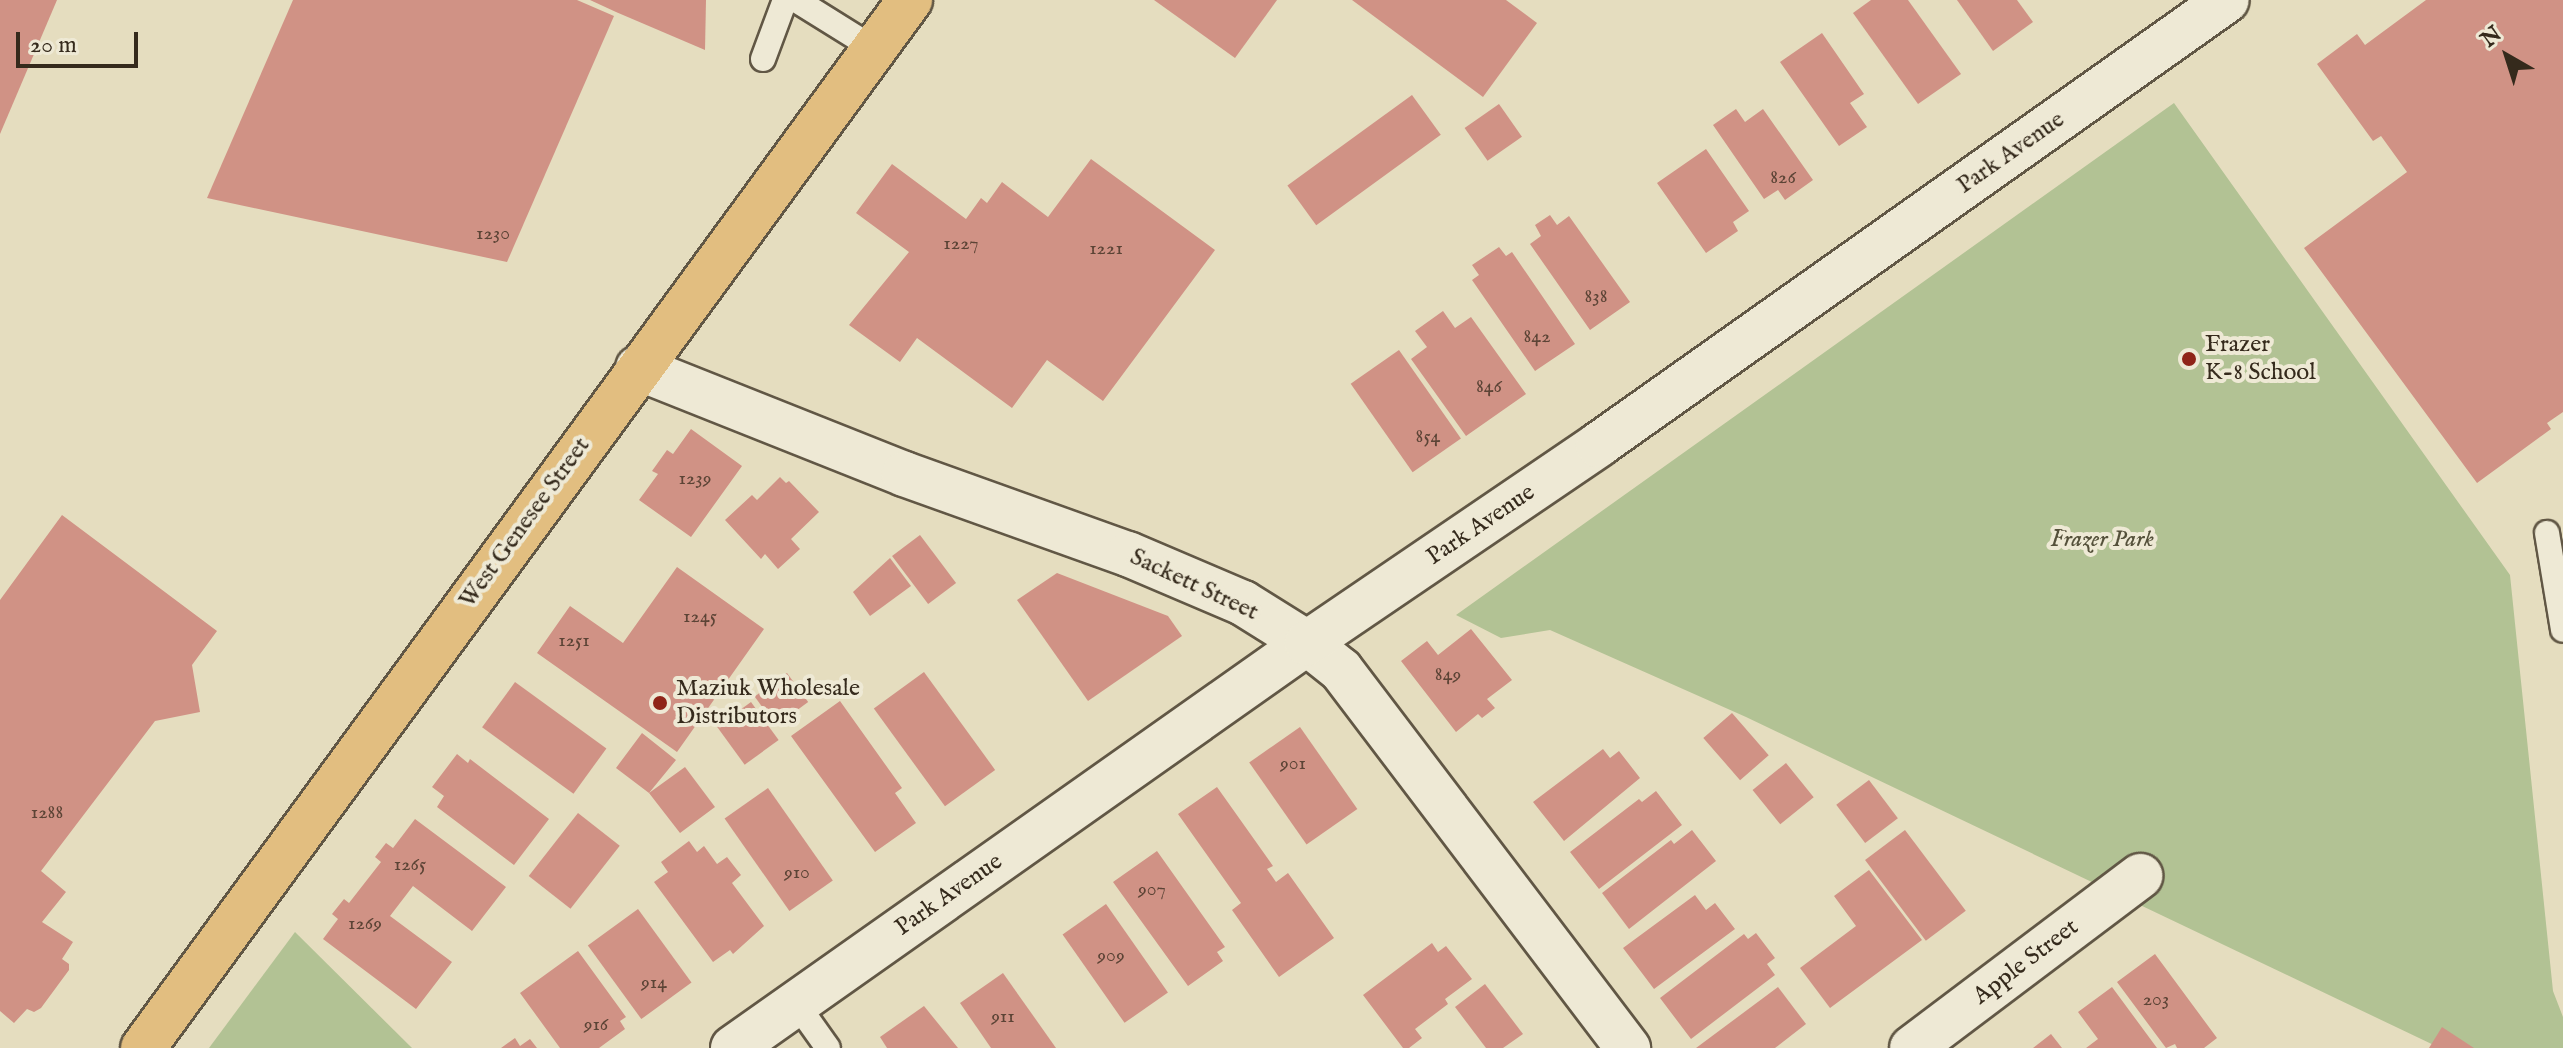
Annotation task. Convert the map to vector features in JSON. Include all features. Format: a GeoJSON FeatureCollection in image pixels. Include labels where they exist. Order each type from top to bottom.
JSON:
{"type":"FeatureCollection","features":[{"type":"Feature","properties":{"kind":"main road","name":"West Genesee Street"},"geometry":{"type":"LineString","coordinates":[[143,1048],[910,0]]}},
{"type":"Feature","properties":{"kind":"street","name":"Park Avenue"},"geometry":{"type":"LineString","coordinates":[[733,1048],[1307,643],[1598,445],[2227,0]]}},
{"type":"Feature","properties":{"kind":"street","name":"Sackett Street"},"geometry":{"type":"LineString","coordinates":[[638,368],[904,474],[1128,554],[1243,603],[1307,643],[1341,670],[1628,1048]]}},
{"type":"Feature","properties":{"kind":"street","name":"Apple Street"},"geometry":{"type":"LineString","coordinates":[[1912,1048],[2140,876]]}},
{"type":"Feature","properties":{"kind":"lane"},"geometry":{"type":"LineString","coordinates":[[763,59],[785,0]]}},
{"type":"Feature","properties":{"kind":"lane"},"geometry":{"type":"LineString","coordinates":[[796,0],[873,48]]}},
{"type":"Feature","properties":{"kind":"lane"},"geometry":{"type":"LineString","coordinates":[[2547,533],[2563,630]]}},
{"type":"Feature","properties":{"kind":"lane"},"geometry":{"type":"LineString","coordinates":[[796,1003],[828,1048]]}},
{"type":"Feature","properties":{"kind":"green space","name":"Frazer Park"},"geometry":{"type":"Polygon","coordinates":[[[2174,103],[2510,575],[2553,991],[2563,1017],[2563,1048],[2440,1048],[1746,717],[1550,630],[1501,638],[1456,615],[2174,103]]]}},
{"type":"Feature","properties":{"kind":"green space"},"geometry":{"type":"Polygon","coordinates":[[[295,932],[412,1048],[209,1048],[295,932]]]}},
{"type":"Feature","properties":{"kind":"building"},"geometry":{"type":"Polygon","coordinates":[[[0,0],[57,0],[0,134],[0,0]]]}},
{"type":"Feature","properties":{"kind":"building"},"geometry":{"type":"Polygon","coordinates":[[[293,0],[577,0],[614,16],[507,262],[207,198],[293,0]]]}},
{"type":"Feature","properties":{"kind":"building"},"geometry":{"type":"Polygon","coordinates":[[[590,0],[706,0],[705,50],[616,12],[590,0]]]}},
{"type":"Feature","properties":{"kind":"building"},"geometry":{"type":"Polygon","coordinates":[[[1154,0],[1277,0],[1235,58],[1154,0]]]}},
{"type":"Feature","properties":{"kind":"building"},"geometry":{"type":"Polygon","coordinates":[[[1352,0],[1506,0],[1537,23],[1483,97],[1352,0]]]}},
{"type":"Feature","properties":{"kind":"building"},"geometry":{"type":"Polygon","coordinates":[[[1871,0],[1908,0],[1961,74],[1918,104],[1853,13],[1871,0]]]}},
{"type":"Feature","properties":{"kind":"building"},"geometry":{"type":"Polygon","coordinates":[[[1957,0],[2017,0],[2033,22],[1993,51],[1957,0]]]}},
{"type":"Feature","properties":{"kind":"building"},"geometry":{"type":"Polygon","coordinates":[[[2426,0],[2563,0],[2563,412],[2547,423],[2551,429],[2477,483],[2304,248],[2407,172],[2381,136],[2373,141],[2317,64],[2357,34],[2365,45],[2426,0]]]}},
{"type":"Feature","properties":{"kind":"building"},"geometry":{"type":"Polygon","coordinates":[[[1822,33],[1864,94],[1850,103],[1867,127],[1839,146],[1780,62],[1822,33]]]}},
{"type":"Feature","properties":{"kind":"building"},"geometry":{"type":"Polygon","coordinates":[[[1412,95],[1441,135],[1316,225],[1287,186],[1412,95]]]}},
{"type":"Feature","properties":{"kind":"building"},"geometry":{"type":"Polygon","coordinates":[[[1499,104],[1522,137],[1488,161],[1465,128],[1499,104]]]}},
{"type":"Feature","properties":{"kind":"building"},"geometry":{"type":"Polygon","coordinates":[[[1736,109],[1745,122],[1763,109],[1813,180],[1785,200],[1778,190],[1764,199],[1713,125],[1736,109]]]}},
{"type":"Feature","properties":{"kind":"building"},"geometry":{"type":"Polygon","coordinates":[[[1706,149],[1749,211],[1733,222],[1738,231],[1706,253],[1657,183],[1706,149]]]}},
{"type":"Feature","properties":{"kind":"building"},"geometry":{"type":"Polygon","coordinates":[[[1091,159],[1215,250],[1103,401],[1047,360],[1012,408],[917,338],[900,362],[849,325],[909,252],[856,213],[892,164],[966,219],[981,198],[987,203],[1002,182],[1048,217],[1091,159]]]}},
{"type":"Feature","properties":{"kind":"building"},"geometry":{"type":"Polygon","coordinates":[[[1550,215],[1557,225],[1569,216],[1630,302],[1590,330],[1530,244],[1541,236],[1535,225],[1550,215]]]}},
{"type":"Feature","properties":{"kind":"building"},"geometry":{"type":"Polygon","coordinates":[[[1499,247],[1506,256],[1512,252],[1575,344],[1535,371],[1472,280],[1479,275],[1472,265],[1499,247]]]}},
{"type":"Feature","properties":{"kind":"building"},"geometry":{"type":"Polygon","coordinates":[[[1443,311],[1455,328],[1471,317],[1526,394],[1466,436],[1411,359],[1427,347],[1415,331],[1443,311]]]}},
{"type":"Feature","properties":{"kind":"building"},"geometry":{"type":"Polygon","coordinates":[[[1399,350],[1461,438],[1413,472],[1351,384],[1399,350]]]}},
{"type":"Feature","properties":{"kind":"building"},"geometry":{"type":"Polygon","coordinates":[[[691,429],[742,466],[691,537],[639,500],[658,474],[652,471],[667,450],[673,454],[691,429]]]}},
{"type":"Feature","properties":{"kind":"building"},"geometry":{"type":"Polygon","coordinates":[[[780,477],[786,483],[789,481],[819,512],[791,539],[800,549],[778,569],[765,554],[761,559],[725,520],[752,495],[757,500],[780,477]]]}},
{"type":"Feature","properties":{"kind":"building"},"geometry":{"type":"Polygon","coordinates":[[[62,515],[217,631],[192,665],[200,712],[155,721],[41,871],[66,892],[42,922],[73,942],[62,959],[69,964],[69,970],[41,1008],[34,1012],[27,1009],[14,1023],[0,1011],[0,600],[62,515]]]}},
{"type":"Feature","properties":{"kind":"building"},"geometry":{"type":"Polygon","coordinates":[[[920,535],[956,583],[928,604],[892,556],[920,535]]]}},
{"type":"Feature","properties":{"kind":"building"},"geometry":{"type":"Polygon","coordinates":[[[890,558],[911,586],[870,616],[853,592],[890,558]]]}},
{"type":"Feature","properties":{"kind":"building","name":"Maziuk Wholesale Distributors"},"geometry":{"type":"Polygon","coordinates":[[[677,567],[764,629],[677,752],[537,653],[570,606],[623,643],[677,567]]]}},
{"type":"Feature","properties":{"kind":"building"},"geometry":{"type":"Polygon","coordinates":[[[1057,573],[1168,616],[1182,636],[1088,701],[1017,600],[1057,573]]]}},
{"type":"Feature","properties":{"kind":"building"},"geometry":{"type":"Polygon","coordinates":[[[1471,629],[1512,680],[1487,699],[1495,708],[1482,718],[1478,714],[1456,732],[1401,661],[1427,641],[1438,655],[1471,629]]]}},
{"type":"Feature","properties":{"kind":"building"},"geometry":{"type":"Polygon","coordinates":[[[924,672],[995,770],[945,806],[874,708],[924,672]]]}},
{"type":"Feature","properties":{"kind":"building"},"geometry":{"type":"Polygon","coordinates":[[[787,673],[808,702],[776,726],[755,697],[787,673]]]}},
{"type":"Feature","properties":{"kind":"building"},"geometry":{"type":"Polygon","coordinates":[[[515,682],[606,748],[574,794],[482,727],[515,682]]]}},
{"type":"Feature","properties":{"kind":"building"},"geometry":{"type":"Polygon","coordinates":[[[840,701],[902,788],[895,793],[916,823],[875,852],[791,736],[840,701]]]}},
{"type":"Feature","properties":{"kind":"building"},"geometry":{"type":"Polygon","coordinates":[[[751,702],[779,740],[745,765],[717,727],[751,702]]]}},
{"type":"Feature","properties":{"kind":"building"},"geometry":{"type":"Polygon","coordinates":[[[1732,713],[1769,755],[1740,780],[1703,738],[1732,713]]]}},
{"type":"Feature","properties":{"kind":"building"},"geometry":{"type":"Polygon","coordinates":[[[1300,727],[1357,809],[1307,844],[1249,763],[1300,727]]]}},
{"type":"Feature","properties":{"kind":"building"},"geometry":{"type":"Polygon","coordinates":[[[642,733],[676,760],[649,793],[616,768],[642,733]]]}},
{"type":"Feature","properties":{"kind":"building"},"geometry":{"type":"Polygon","coordinates":[[[1603,749],[1610,758],[1619,751],[1640,778],[1564,841],[1533,802],[1603,749]]]}},
{"type":"Feature","properties":{"kind":"building"},"geometry":{"type":"Polygon","coordinates":[[[457,754],[468,763],[470,759],[549,819],[514,865],[437,807],[444,796],[432,787],[457,754]]]}},
{"type":"Feature","properties":{"kind":"building"},"geometry":{"type":"Polygon","coordinates":[[[1786,763],[1814,797],[1780,824],[1753,790],[1786,763]]]}},
{"type":"Feature","properties":{"kind":"building"},"geometry":{"type":"Polygon","coordinates":[[[685,767],[715,807],[680,833],[649,793],[685,767]]]}},
{"type":"Feature","properties":{"kind":"building"},"geometry":{"type":"Polygon","coordinates":[[[1869,780],[1898,818],[1865,843],[1836,805],[1869,780]]]}},
{"type":"Feature","properties":{"kind":"building"},"geometry":{"type":"Polygon","coordinates":[[[1217,787],[1273,866],[1267,869],[1276,882],[1288,873],[1334,938],[1279,977],[1232,910],[1241,903],[1178,814],[1217,787]]]}},
{"type":"Feature","properties":{"kind":"building"},"geometry":{"type":"Polygon","coordinates":[[[768,788],[833,881],[789,911],[725,818],[768,788]]]}},
{"type":"Feature","properties":{"kind":"building"},"geometry":{"type":"Polygon","coordinates":[[[1656,791],[1682,825],[1599,889],[1570,852],[1639,799],[1642,802],[1656,791]]]}},
{"type":"Feature","properties":{"kind":"building"},"geometry":{"type":"Polygon","coordinates":[[[578,813],[620,846],[571,909],[529,876],[578,813]]]}},
{"type":"Feature","properties":{"kind":"building"},"geometry":{"type":"Polygon","coordinates":[[[415,819],[506,887],[472,931],[413,886],[390,916],[452,962],[416,1009],[323,939],[338,919],[332,914],[344,899],[349,903],[381,862],[375,857],[386,843],[393,848],[415,819]]]}},
{"type":"Feature","properties":{"kind":"building"},"geometry":{"type":"Polygon","coordinates":[[[1692,830],[1716,861],[1629,929],[1602,893],[1671,840],[1674,844],[1692,830]]]}},
{"type":"Feature","properties":{"kind":"building"},"geometry":{"type":"Polygon","coordinates":[[[1905,830],[1966,911],[1926,941],[1865,860],[1905,830]]]}},
{"type":"Feature","properties":{"kind":"building"},"geometry":{"type":"Polygon","coordinates":[[[689,841],[697,852],[704,846],[717,864],[727,857],[741,875],[732,883],[764,926],[733,954],[730,950],[713,962],[654,882],[668,872],[661,862],[689,841]]]}},
{"type":"Feature","properties":{"kind":"building"},"geometry":{"type":"Polygon","coordinates":[[[1157,851],[1225,947],[1217,952],[1223,961],[1188,986],[1113,882],[1157,851]]]}},
{"type":"Feature","properties":{"kind":"building"},"geometry":{"type":"Polygon","coordinates":[[[1869,870],[1922,940],[1830,1008],[1800,968],[1856,926],[1834,896],[1869,870]]]}},
{"type":"Feature","properties":{"kind":"building"},"geometry":{"type":"Polygon","coordinates":[[[1695,895],[1706,910],[1715,903],[1735,929],[1654,989],[1623,948],[1695,895]]]}},
{"type":"Feature","properties":{"kind":"building"},"geometry":{"type":"Polygon","coordinates":[[[1106,904],[1168,992],[1125,1023],[1063,934],[1106,904]]]}},
{"type":"Feature","properties":{"kind":"building"},"geometry":{"type":"Polygon","coordinates":[[[638,909],[691,983],[641,1019],[588,945],[638,909]]]}},
{"type":"Feature","properties":{"kind":"building"},"geometry":{"type":"Polygon","coordinates":[[[1756,933],[1775,958],[1767,964],[1775,975],[1691,1039],[1660,998],[1744,934],[1748,939],[1756,933]]]}},
{"type":"Feature","properties":{"kind":"building"},"geometry":{"type":"Polygon","coordinates":[[[1432,943],[1438,952],[1446,946],[1472,979],[1445,999],[1448,1004],[1415,1029],[1422,1038],[1409,1048],[1403,1048],[1363,995],[1432,943]]]}},
{"type":"Feature","properties":{"kind":"building"},"geometry":{"type":"Polygon","coordinates":[[[578,951],[626,1017],[620,1021],[625,1029],[599,1048],[560,1048],[520,993],[578,951]]]}},
{"type":"Feature","properties":{"kind":"building"},"geometry":{"type":"Polygon","coordinates":[[[2155,954],[2217,1038],[2204,1048],[2177,1048],[2175,1044],[2166,1048],[2117,982],[2155,954]]]}},
{"type":"Feature","properties":{"kind":"building"},"geometry":{"type":"Polygon","coordinates":[[[1003,973],[1056,1048],[991,1048],[960,1003],[1003,973]]]}},
{"type":"Feature","properties":{"kind":"building"},"geometry":{"type":"Polygon","coordinates":[[[1485,984],[1523,1034],[1503,1048],[1486,1048],[1455,1007],[1485,984]]]}},
{"type":"Feature","properties":{"kind":"building"},"geometry":{"type":"Polygon","coordinates":[[[1778,987],[1806,1024],[1775,1048],[1696,1048],[1778,987]]]}},
{"type":"Feature","properties":{"kind":"building"},"geometry":{"type":"Polygon","coordinates":[[[2112,987],[2157,1048],[2086,1048],[2098,1039],[2078,1012],[2112,987]]]}},
{"type":"Feature","properties":{"kind":"building"},"geometry":{"type":"Polygon","coordinates":[[[924,1006],[958,1048],[887,1048],[880,1037],[924,1006]]]}},
{"type":"Feature","properties":{"kind":"building"},"geometry":{"type":"Polygon","coordinates":[[[2442,1027],[2474,1048],[2429,1048],[2442,1027]]]}},
{"type":"Feature","properties":{"kind":"building"},"geometry":{"type":"Polygon","coordinates":[[[2051,1034],[2062,1048],[2033,1048],[2051,1034]]]}},
{"type":"Feature","properties":{"kind":"building"},"geometry":{"type":"Polygon","coordinates":[[[515,1038],[520,1046],[530,1039],[537,1048],[501,1048],[515,1038]]]}},
{"type":"Feature","properties":{"kind":"place","name":"Frazer K-8 School"},"geometry":{"type":"Point","coordinates":[2189,359]}},
{"type":"Feature","properties":{"kind":"place","name":"Maziuk Wholesale Distributors"},"geometry":{"type":"Point","coordinates":[660,703]}}]}
